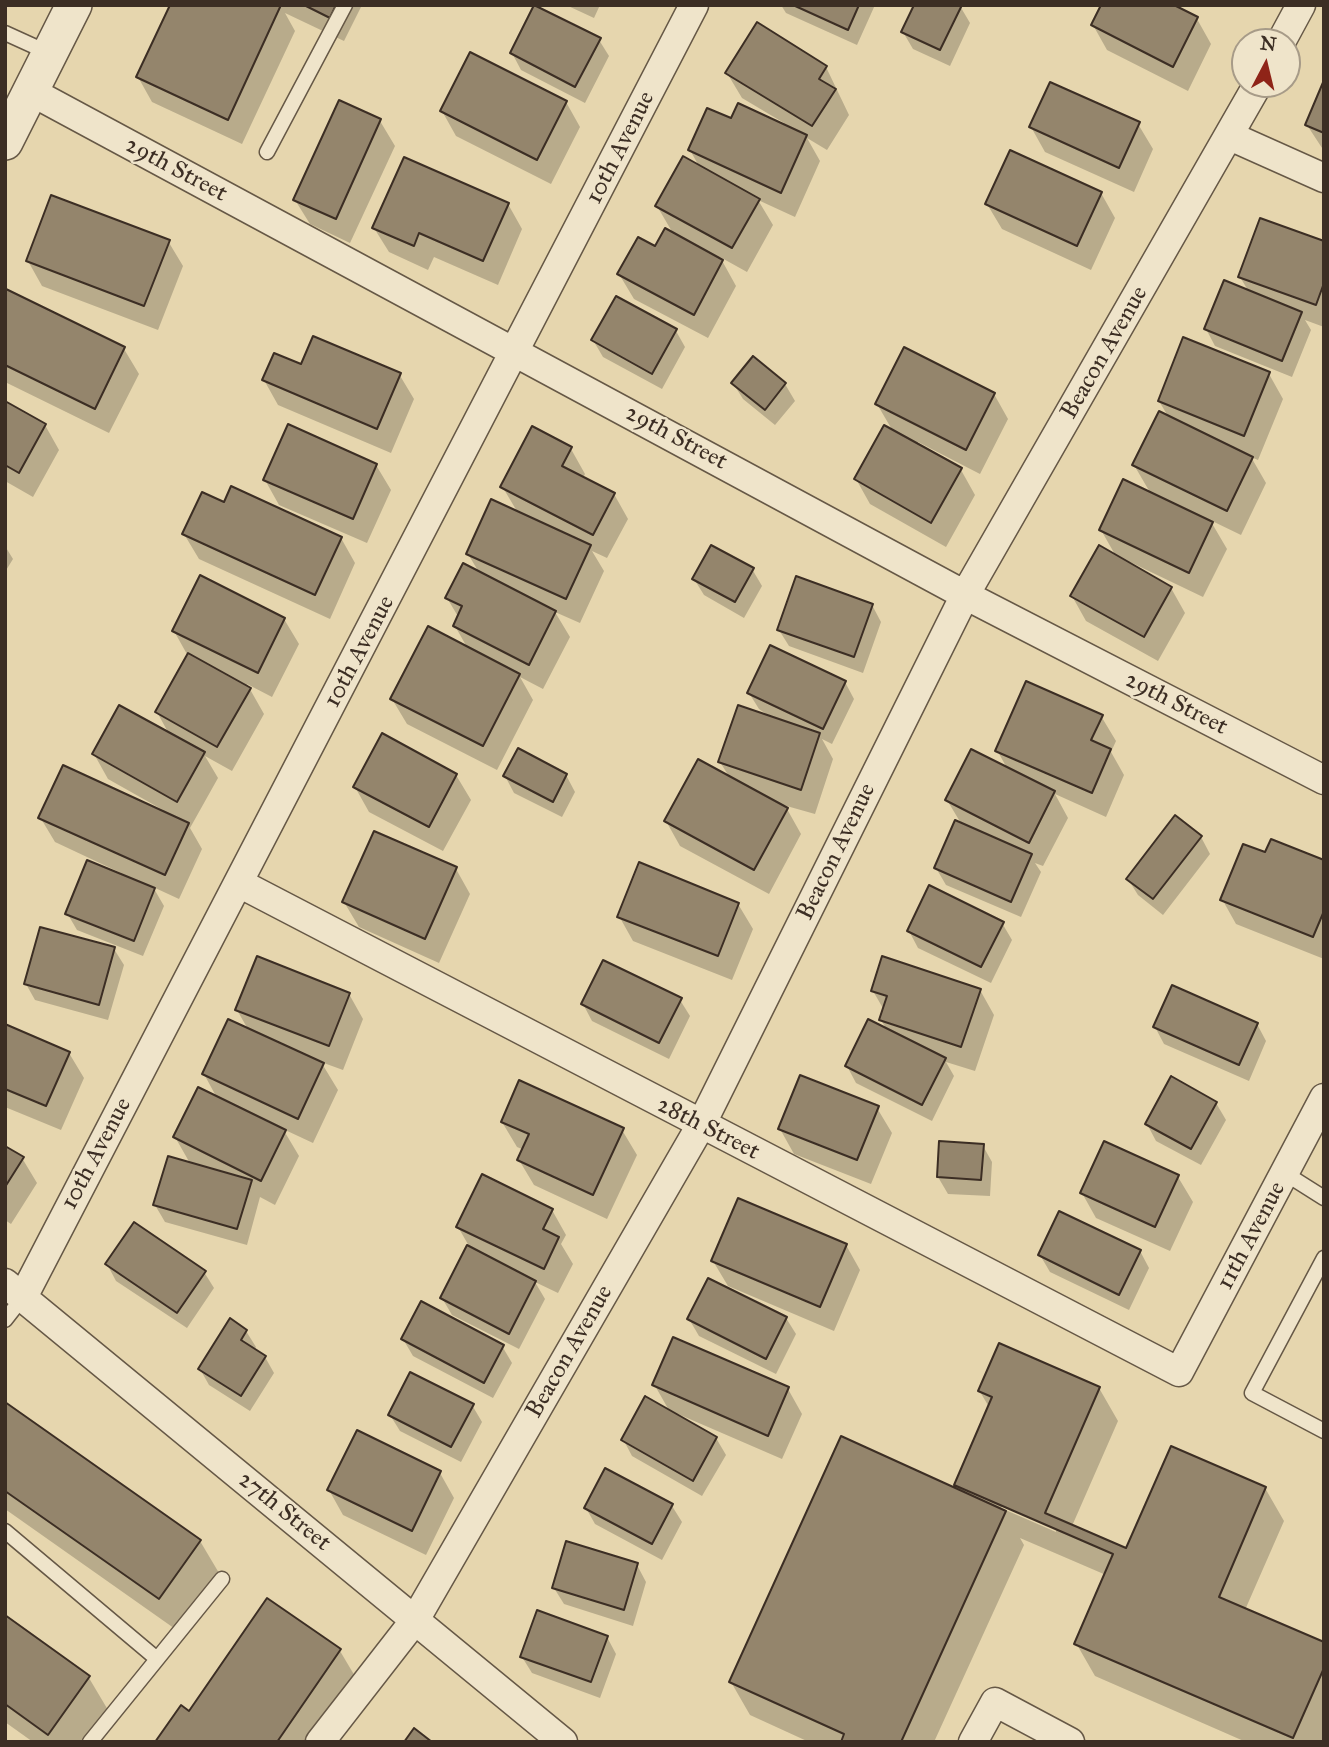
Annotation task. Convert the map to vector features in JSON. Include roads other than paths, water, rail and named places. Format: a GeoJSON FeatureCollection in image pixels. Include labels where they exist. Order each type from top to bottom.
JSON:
{"type":"FeatureCollection","features":[{"type":"Feature","properties":{"kind":"street"},"geometry":{"type":"LineString","coordinates":[[5,142],[74,5]]}},
{"type":"Feature","properties":{"kind":"street","name":"10th Avenue"},"geometry":{"type":"LineString","coordinates":[[14,1290],[239,883],[694,5]]}},
{"type":"Feature","properties":{"kind":"street"},"geometry":{"type":"LineString","coordinates":[[1289,28],[1301,5]]}},
{"type":"Feature","properties":{"kind":"street","name":"29th Street"},"geometry":{"type":"LineString","coordinates":[[30,91],[965,595],[1324,780]]}},
{"type":"Feature","properties":{"kind":"street","name":"Beacon Avenue"},"geometry":{"type":"LineString","coordinates":[[320,1742],[415,1620],[701,1125],[965,595],[1250,98]]}},
{"type":"Feature","properties":{"kind":"street"},"geometry":{"type":"LineString","coordinates":[[1230,136],[1324,178]]}},
{"type":"Feature","properties":{"kind":"street","name":"28th Street"},"geometry":{"type":"LineString","coordinates":[[239,883],[1179,1372]]}},
{"type":"Feature","properties":{"kind":"street","name":"11th Avenue"},"geometry":{"type":"LineString","coordinates":[[1179,1372],[1286,1174],[1324,1097]]}},
{"type":"Feature","properties":{"kind":"street","name":"27th Street"},"geometry":{"type":"LineString","coordinates":[[14,1290],[563,1742]]}},
{"type":"Feature","properties":{"kind":"street"},"geometry":{"type":"LineString","coordinates":[[973,1742],[995,1702],[1070,1742]]}},
{"type":"Feature","properties":{"kind":"lane"},"geometry":{"type":"LineString","coordinates":[[267,152],[345,5]]}},
{"type":"Feature","properties":{"kind":"lane"},"geometry":{"type":"LineString","coordinates":[[5,33],[49,53]]}},
{"type":"Feature","properties":{"kind":"lane"},"geometry":{"type":"LineString","coordinates":[[1286,1174],[1324,1198]]}},
{"type":"Feature","properties":{"kind":"lane"},"geometry":{"type":"LineString","coordinates":[[1324,1258],[1252,1393],[1324,1431]]}},
{"type":"Feature","properties":{"kind":"lane"},"geometry":{"type":"LineString","coordinates":[[5,1320],[14,1290]]}},
{"type":"Feature","properties":{"kind":"lane"},"geometry":{"type":"LineString","coordinates":[[5,1531],[157,1659]]}},
{"type":"Feature","properties":{"kind":"lane"},"geometry":{"type":"LineString","coordinates":[[90,1742],[222,1579]]}}]}
